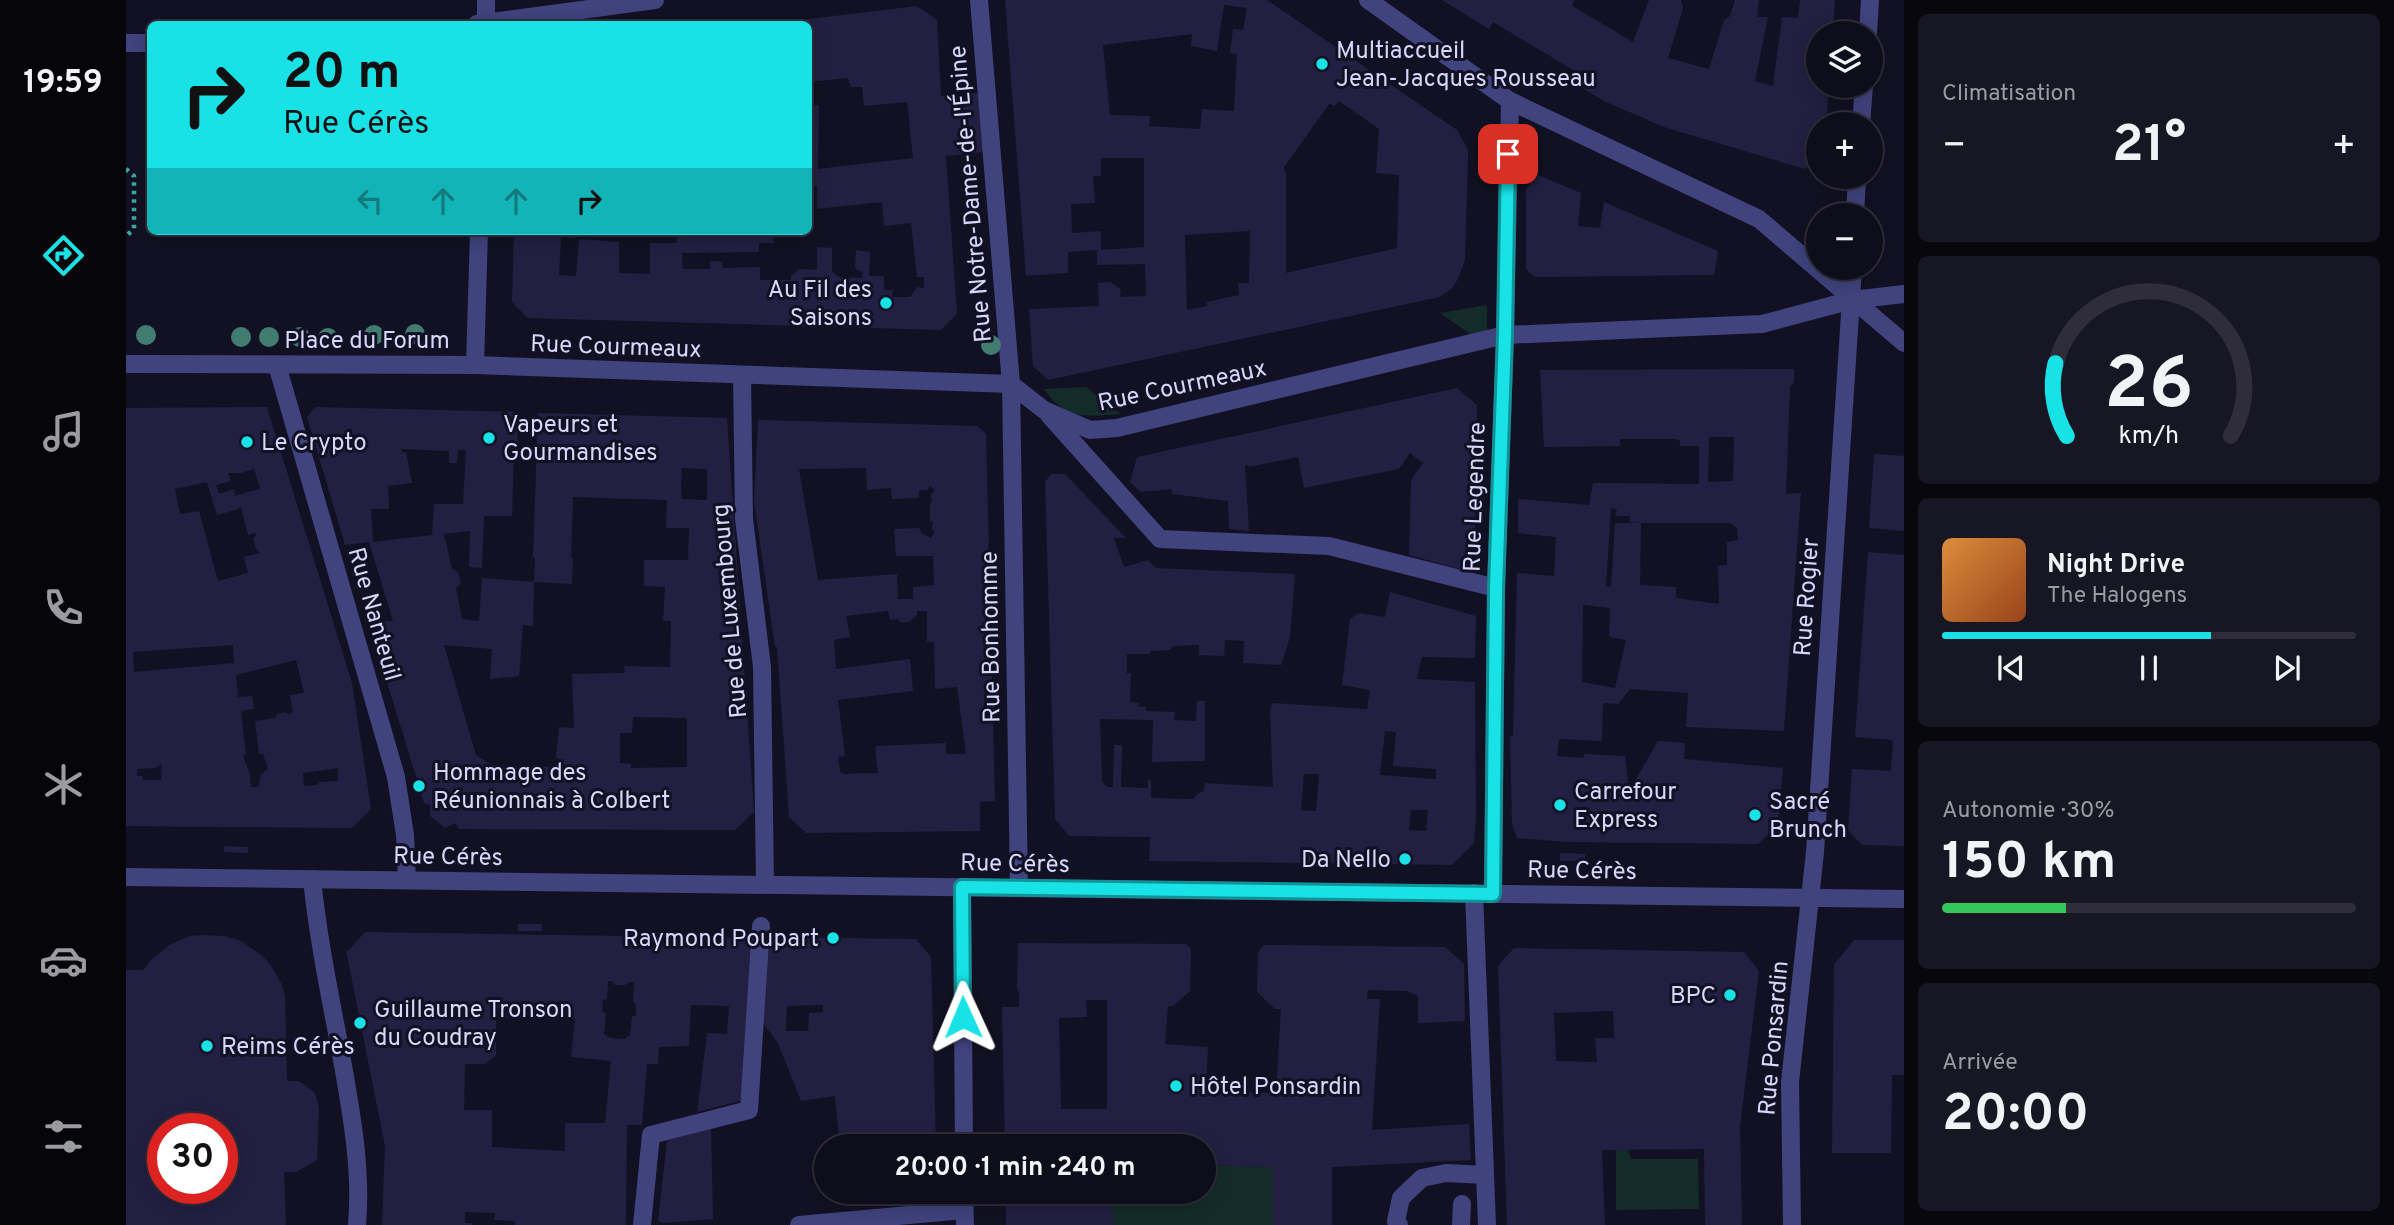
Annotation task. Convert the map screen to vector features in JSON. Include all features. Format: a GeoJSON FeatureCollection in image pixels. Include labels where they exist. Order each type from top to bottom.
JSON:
{"type":"FeatureCollection","features":[{"type":"Feature","properties":{"kind":"street"},"geometry":{"type":"LineString","coordinates":[[483,21],[486,0]]}},
{"type":"Feature","properties":{"kind":"street"},"geometry":{"type":"LineString","coordinates":[[504,21],[655,0]]}},
{"type":"Feature","properties":{"kind":"street","name":"Rue Notre-Dame-de-l'Épine"},"geometry":{"type":"LineString","coordinates":[[979,0],[1011,384]]}},
{"type":"Feature","properties":{"kind":"street"},"geometry":{"type":"LineString","coordinates":[[1368,0],[1510,102],[1759,219],[1904,343]]}},
{"type":"Feature","properties":{"kind":"street"},"geometry":{"type":"LineString","coordinates":[[1869,21],[1870,0]]}},
{"type":"Feature","properties":{"kind":"street"},"geometry":{"type":"LineString","coordinates":[[126,43],[147,43]]}},
{"type":"Feature","properties":{"kind":"street","name":"Rue Legendre"},"geometry":{"type":"LineString","coordinates":[[1493,894],[1496,588],[1510,102]]}},
{"type":"Feature","properties":{"kind":"street","name":"Place du Forum"},"geometry":{"type":"LineString","coordinates":[[126,364],[475,365],[479,235]]}},
{"type":"Feature","properties":{"kind":"street","name":"Rue Rogier"},"geometry":{"type":"LineString","coordinates":[[1811,897],[1853,280]]}},
{"type":"Feature","properties":{"kind":"street","name":"Rue Courmeaux"},"geometry":{"type":"LineString","coordinates":[[475,365],[1011,384],[1044,410],[1090,430],[1117,428],[1505,335],[1762,324],[1852,300],[1904,294]]}},
{"type":"Feature","properties":{"kind":"street","name":"Rue Nanteuil"},"geometry":{"type":"LineString","coordinates":[[277,365],[396,777],[405,835],[407,880]]}},
{"type":"Feature","properties":{"kind":"street","name":"Rue de Luxembourg"},"geometry":{"type":"LineString","coordinates":[[742,375],[744,519],[762,667],[765,885]]}},
{"type":"Feature","properties":{"kind":"street","name":"Rue Bonhomme"},"geometry":{"type":"LineString","coordinates":[[1011,384],[1019,888]]}},
{"type":"Feature","properties":{"kind":"street"},"geometry":{"type":"LineString","coordinates":[[1044,410],[1160,539],[1329,546],[1496,588]]}},
{"type":"Feature","properties":{"kind":"street","name":"Rue Cérès"},"geometry":{"type":"LineString","coordinates":[[126,877],[1904,899]]}},
{"type":"Feature","properties":{"kind":"street"},"geometry":{"type":"LineString","coordinates":[[312,879],[317,925],[353,1119],[359,1200],[357,1225]]}},
{"type":"Feature","properties":{"kind":"street"},"geometry":{"type":"LineString","coordinates":[[962,887],[964,1134]]}},
{"type":"Feature","properties":{"kind":"street"},"geometry":{"type":"LineString","coordinates":[[1474,893],[1487,1225]]}},
{"type":"Feature","properties":{"kind":"street","name":"Rue Ponsardin"},"geometry":{"type":"LineString","coordinates":[[1792,1225],[1790,1082],[1811,897]]}},
{"type":"Feature","properties":{"kind":"street"},"geometry":{"type":"LineString","coordinates":[[642,1225],[651,1135],[749,1110],[761,926]]}},
{"type":"Feature","properties":{"kind":"street"},"geometry":{"type":"LineString","coordinates":[[1399,1225],[1396,1222],[1401,1198],[1422,1178],[1446,1173],[1485,1175]]}},
{"type":"Feature","properties":{"kind":"street"},"geometry":{"type":"LineString","coordinates":[[1461,1225],[1462,1204]]}},
{"type":"Feature","properties":{"kind":"street"},"geometry":{"type":"LineString","coordinates":[[799,1225],[964,1209]]}},
{"type":"Feature","properties":{"kind":"path"},"geometry":{"type":"LineString","coordinates":[[126,169],[134,176],[134,229],[126,236]]}},
{"type":"Feature","properties":{"kind":"green space"},"geometry":{"type":"Polygon","coordinates":[[[1487,305],[1487,335],[1476,338],[1440,313],[1487,305]]]}},
{"type":"Feature","properties":{"kind":"green space"},"geometry":{"type":"Polygon","coordinates":[[[1086,387],[1121,414],[1087,415],[1069,412],[1060,407],[1044,389],[1086,387]]]}},
{"type":"Feature","properties":{"kind":"green space"},"geometry":{"type":"Polygon","coordinates":[[[1628,1149],[1631,1159],[1698,1159],[1699,1209],[1616,1210],[1616,1150],[1628,1149]]]}},
{"type":"Feature","properties":{"kind":"green space"},"geometry":{"type":"Polygon","coordinates":[[[1216,1165],[1273,1167],[1273,1225],[1113,1225],[1113,1204],[1216,1204],[1216,1165]]]}},
{"type":"Feature","properties":{"kind":"building"},"geometry":{"type":"Polygon","coordinates":[[[1005,0],[1267,0],[1457,130],[1468,150],[1465,260],[1452,288],[1440,297],[1048,380],[1033,366],[1029,309],[1099,306],[1098,283],[1111,282],[1121,290],[1120,297],[1146,296],[1145,264],[1097,265],[1097,250],[1068,252],[1068,273],[1026,276],[1005,0]],[[1224,5],[1217,51],[1191,46],[1192,34],[1103,45],[1110,115],[1150,116],[1149,126],[1200,129],[1202,109],[1234,111],[1237,54],[1230,53],[1233,29],[1243,30],[1247,8],[1224,5]],[[1339,101],[1334,106],[1330,103],[1284,167],[1286,273],[1397,248],[1399,175],[1376,173],[1379,129],[1339,101]],[[1101,158],[1101,176],[1093,176],[1095,203],[1071,204],[1072,233],[1101,231],[1101,250],[1144,247],[1144,158],[1101,158]],[[1250,231],[1185,235],[1187,310],[1207,306],[1207,302],[1239,295],[1238,283],[1249,283],[1250,231]]]}},
{"type":"Feature","properties":{"kind":"building"},"geometry":{"type":"Polygon","coordinates":[[[1442,0],[1574,0],[1572,6],[1633,42],[1649,0],[1681,0],[1683,8],[1668,58],[1709,69],[1724,20],[1730,16],[1735,0],[1759,0],[1757,17],[1768,17],[1755,81],[1773,86],[1782,17],[1798,18],[1800,0],[1835,0],[1834,21],[1806,21],[1806,98],[1828,98],[1827,112],[1806,112],[1805,169],[1664,127],[1604,101],[1583,88],[1588,79],[1493,22],[1489,29],[1442,0]]]}},
{"type":"Feature","properties":{"kind":"building"},"geometry":{"type":"Polygon","coordinates":[[[917,6],[937,20],[941,96],[978,93],[984,152],[946,156],[957,314],[941,330],[528,318],[512,302],[514,235],[576,235],[576,238],[561,237],[559,275],[576,276],[579,239],[619,242],[619,273],[650,274],[650,243],[677,243],[676,235],[773,235],[774,243],[759,243],[759,252],[682,253],[683,269],[710,269],[710,261],[722,262],[723,268],[760,267],[760,280],[791,280],[791,276],[799,269],[817,270],[817,247],[832,248],[832,271],[838,277],[862,278],[863,273],[855,268],[856,250],[870,252],[869,276],[884,276],[884,290],[893,290],[892,297],[910,297],[917,287],[924,288],[924,277],[917,277],[911,223],[884,226],[882,202],[817,209],[817,186],[812,186],[812,105],[819,105],[818,169],[913,158],[907,102],[864,106],[862,87],[851,87],[848,78],[812,82],[812,21],[793,21],[917,6]]]}},
{"type":"Feature","properties":{"kind":"building"},"geometry":{"type":"Polygon","coordinates":[[[1538,175],[1581,193],[1578,226],[1600,228],[1604,202],[1718,251],[1714,275],[1535,277],[1526,269],[1526,189],[1538,175]]]}},
{"type":"Feature","properties":{"kind":"building"},"geometry":{"type":"Polygon","coordinates":[[[1794,369],[1794,382],[1790,387],[1786,494],[1801,493],[1784,731],[1686,727],[1688,693],[1630,689],[1618,704],[1603,703],[1602,741],[1559,739],[1557,756],[1625,756],[1629,791],[1658,741],[1685,743],[1684,759],[1783,768],[1778,825],[1758,844],[1568,842],[1517,838],[1512,823],[1510,736],[1513,736],[1517,573],[1554,576],[1556,537],[1518,533],[1518,499],[1589,505],[1593,483],[1699,484],[1699,446],[1680,446],[1680,441],[1676,439],[1620,439],[1620,446],[1544,447],[1540,370],[1794,369]],[[1709,437],[1708,482],[1733,481],[1734,437],[1709,437]],[[1611,508],[1606,586],[1611,587],[1615,523],[1641,523],[1630,522],[1630,516],[1615,516],[1617,509],[1611,508]],[[1641,523],[1640,585],[1676,587],[1676,598],[1719,604],[1718,566],[1727,565],[1727,542],[1738,540],[1737,528],[1730,523],[1641,523]],[[1583,605],[1582,682],[1615,688],[1626,640],[1609,637],[1610,608],[1583,605]]]}},
{"type":"Feature","properties":{"kind":"building"},"geometry":{"type":"Polygon","coordinates":[[[1457,388],[1477,405],[1475,559],[1463,570],[1409,555],[1411,480],[1423,463],[1410,453],[1399,469],[1304,488],[1298,457],[1245,466],[1249,531],[1229,529],[1228,501],[1172,494],[1172,489],[1141,492],[1130,482],[1137,457],[1457,388]]]}},
{"type":"Feature","properties":{"kind":"building"},"geometry":{"type":"Polygon","coordinates":[[[267,407],[352,683],[371,809],[352,828],[126,826],[126,408],[267,407]],[[254,469],[228,473],[231,481],[216,485],[219,494],[234,489],[235,496],[260,489],[254,469]],[[207,482],[175,489],[180,514],[199,511],[218,581],[248,573],[244,557],[260,553],[253,538],[255,533],[248,535],[241,507],[217,515],[207,482]],[[233,645],[133,652],[134,672],[234,663],[233,645]],[[296,660],[236,675],[238,697],[252,696],[254,709],[241,711],[246,755],[243,755],[251,787],[258,787],[261,775],[268,769],[263,754],[259,754],[255,721],[276,718],[277,714],[286,712],[288,715],[293,712],[290,695],[304,693],[296,660]],[[162,764],[155,768],[137,769],[137,776],[142,776],[143,780],[161,780],[162,764]],[[338,768],[303,773],[304,786],[338,781],[338,768]]]}},
{"type":"Feature","properties":{"kind":"building"},"geometry":{"type":"Polygon","coordinates":[[[315,407],[517,412],[518,453],[514,453],[512,516],[484,516],[482,568],[469,567],[470,531],[444,534],[452,569],[458,572],[461,583],[456,588],[462,619],[479,621],[482,578],[534,582],[538,413],[727,418],[754,812],[735,830],[459,829],[455,823],[445,828],[430,816],[430,805],[424,803],[369,623],[393,621],[369,542],[345,545],[307,417],[315,407]],[[402,449],[402,453],[406,452],[412,483],[388,486],[389,509],[371,509],[373,542],[432,535],[434,504],[463,504],[466,450],[458,450],[457,463],[449,463],[449,451],[402,449]],[[682,468],[682,499],[707,500],[707,469],[682,468]],[[573,497],[572,584],[534,582],[533,626],[523,625],[519,676],[490,679],[492,649],[444,645],[476,755],[493,766],[558,767],[559,758],[556,758],[559,727],[574,728],[572,674],[625,673],[624,666],[670,667],[671,621],[663,621],[665,587],[644,586],[644,560],[688,560],[689,528],[666,528],[667,500],[573,497]],[[633,717],[632,733],[620,733],[620,763],[631,764],[631,768],[687,767],[687,718],[633,717]]]}},
{"type":"Feature","properties":{"kind":"building"},"geometry":{"type":"Polygon","coordinates":[[[758,420],[977,426],[986,434],[995,801],[980,802],[980,831],[806,833],[789,817],[777,647],[754,501],[758,420]],[[866,468],[799,469],[818,580],[897,574],[898,599],[913,599],[913,587],[934,585],[933,556],[896,556],[894,529],[920,528],[921,533],[931,538],[935,532],[932,530],[933,521],[930,521],[930,502],[932,503],[931,494],[935,491],[930,486],[927,490],[919,490],[919,498],[892,499],[891,488],[867,490],[866,468]],[[888,611],[846,616],[850,637],[834,640],[836,669],[910,659],[913,691],[838,700],[845,756],[838,757],[840,772],[843,774],[878,773],[875,746],[946,743],[946,754],[966,754],[957,687],[935,689],[934,642],[927,642],[927,611],[917,611],[917,615],[909,622],[899,622],[899,619],[890,620],[888,611]]]}},
{"type":"Feature","properties":{"kind":"building"},"geometry":{"type":"Polygon","coordinates":[[[1874,454],[1904,456],[1904,531],[1869,528],[1874,454]]]}},
{"type":"Feature","properties":{"kind":"building"},"geometry":{"type":"Polygon","coordinates":[[[1051,474],[1065,474],[1126,538],[1114,538],[1124,567],[1148,560],[1156,568],[1295,574],[1290,637],[1281,665],[1243,663],[1244,641],[1225,640],[1224,656],[1199,655],[1199,645],[1173,646],[1170,650],[1150,651],[1150,654],[1127,654],[1127,674],[1131,673],[1130,702],[1139,703],[1139,707],[1146,706],[1146,711],[1175,712],[1174,720],[1196,721],[1197,701],[1205,701],[1205,761],[1152,762],[1153,720],[1100,719],[1102,781],[1107,787],[1113,787],[1114,745],[1122,745],[1121,787],[1148,788],[1148,780],[1151,780],[1151,798],[1194,799],[1204,791],[1205,783],[1273,787],[1272,703],[1367,709],[1370,690],[1342,685],[1350,619],[1358,613],[1385,617],[1390,592],[1476,616],[1475,658],[1422,657],[1417,679],[1475,682],[1474,843],[1452,865],[1149,861],[1150,837],[1069,836],[1055,819],[1045,482],[1051,474]],[[1385,731],[1380,775],[1436,779],[1436,769],[1393,766],[1396,732],[1385,731]],[[1304,774],[1301,810],[1316,811],[1319,774],[1304,774]],[[1411,810],[1409,830],[1426,831],[1428,810],[1411,810]]]}},
{"type":"Feature","properties":{"kind":"building"},"geometry":{"type":"Polygon","coordinates":[[[1868,552],[1904,555],[1904,846],[1862,845],[1848,830],[1852,769],[1891,771],[1893,740],[1855,737],[1868,552]]]}},
{"type":"Feature","properties":{"kind":"building"},"geometry":{"type":"Polygon","coordinates":[[[224,846],[248,847],[248,853],[224,852],[224,846]]]}},
{"type":"Feature","properties":{"kind":"building"},"geometry":{"type":"Polygon","coordinates":[[[1560,853],[1585,854],[1585,861],[1560,861],[1560,853]]]}},
{"type":"Feature","properties":{"kind":"building"},"geometry":{"type":"Polygon","coordinates":[[[518,924],[542,924],[542,931],[518,931],[518,924]]]}},
{"type":"Feature","properties":{"kind":"building"},"geometry":{"type":"Polygon","coordinates":[[[365,932],[757,938],[743,1100],[697,1112],[707,1033],[727,1034],[729,1006],[691,1005],[689,1046],[659,1047],[658,1064],[647,1064],[642,1125],[627,1125],[626,1225],[515,1225],[515,1221],[494,1220],[495,1213],[465,1212],[465,1223],[472,1225],[382,1225],[385,1146],[346,950],[348,951],[365,932]],[[608,981],[607,999],[603,1000],[602,1011],[606,1014],[604,1034],[610,1038],[624,1039],[630,1035],[632,1017],[636,1015],[633,1001],[634,982],[615,985],[608,981]],[[496,1018],[496,1055],[485,1064],[465,1064],[464,1110],[492,1110],[492,1147],[565,1151],[565,1123],[605,1123],[611,1061],[571,1057],[575,1019],[496,1018]]]}},
{"type":"Feature","properties":{"kind":"building","name":"Reims Cérès"},"geometry":{"type":"Polygon","coordinates":[[[202,935],[225,936],[241,941],[270,964],[281,983],[285,996],[287,1081],[299,1081],[314,1092],[319,1108],[317,1160],[296,1172],[284,1172],[286,1225],[126,1225],[126,970],[143,970],[169,945],[190,936],[202,935]]]}},
{"type":"Feature","properties":{"kind":"building"},"geometry":{"type":"Polygon","coordinates":[[[765,937],[916,939],[931,957],[936,1134],[839,1134],[835,1096],[801,1101],[778,1043],[760,1019],[765,937]],[[823,1005],[787,1006],[786,1031],[808,1031],[809,1013],[823,1012],[823,1005]]]}},
{"type":"Feature","properties":{"kind":"building"},"geometry":{"type":"Polygon","coordinates":[[[1854,940],[1904,940],[1904,1075],[1892,1075],[1891,1153],[1832,1153],[1834,965],[1854,940]]]}},
{"type":"Feature","properties":{"kind":"building"},"geometry":{"type":"Polygon","coordinates":[[[1018,943],[1186,944],[1191,949],[1190,991],[1173,1006],[1168,1006],[1165,1044],[1208,1047],[1206,1091],[1276,1093],[1281,1009],[1275,1009],[1257,992],[1258,953],[1264,945],[1445,947],[1464,964],[1465,1021],[1418,1023],[1418,996],[1408,991],[1368,990],[1367,999],[1380,999],[1372,1130],[1469,1124],[1471,1160],[1332,1167],[1332,1225],[1273,1225],[1273,1167],[1216,1165],[1216,1134],[1005,1134],[1002,1007],[1019,1007],[1018,943]],[[1086,1000],[1087,1017],[1059,1018],[1061,1109],[1107,1109],[1107,1000],[1086,1000]]]}},
{"type":"Feature","properties":{"kind":"building"},"geometry":{"type":"Polygon","coordinates":[[[1514,948],[1744,952],[1759,971],[1740,1127],[1742,1225],[1705,1225],[1704,1149],[1602,1150],[1605,1225],[1507,1225],[1498,966],[1514,948]],[[1613,1011],[1554,1013],[1556,1061],[1597,1062],[1595,1038],[1614,1038],[1613,1011]]]}},
{"type":"Feature","properties":{"kind":"building"},"geometry":{"type":"Polygon","coordinates":[[[711,1128],[713,1219],[662,1223],[658,1220],[667,1141],[711,1128]]]}},
{"type":"Feature","properties":{"kind":"building"},"geometry":{"type":"Polygon","coordinates":[[[1006,1204],[1113,1204],[1113,1225],[1006,1225],[1006,1204]]]}},
{"type":"Feature","properties":{"kind":"place","name":"Multiaccueil Jean-Jacques Rousseau"},"geometry":{"type":"Point","coordinates":[1322,64]}},
{"type":"Feature","properties":{"kind":"place","name":"Au Fil des Saisons"},"geometry":{"type":"Point","coordinates":[886,303]}},
{"type":"Feature","properties":{"kind":"place","name":"Vapeurs et Gourmandises"},"geometry":{"type":"Point","coordinates":[489,438]}},
{"type":"Feature","properties":{"kind":"place","name":"Le Crypto"},"geometry":{"type":"Point","coordinates":[247,442]}},
{"type":"Feature","properties":{"kind":"place","name":"Hommage des Réunionnais à Colbert"},"geometry":{"type":"Point","coordinates":[419,786]}},
{"type":"Feature","properties":{"kind":"place","name":"Carrefour Express"},"geometry":{"type":"Point","coordinates":[1560,805]}},
{"type":"Feature","properties":{"kind":"place","name":"Sacré Brunch"},"geometry":{"type":"Point","coordinates":[1755,815]}},
{"type":"Feature","properties":{"kind":"place","name":"Da Nello"},"geometry":{"type":"Point","coordinates":[1405,859]}},
{"type":"Feature","properties":{"kind":"place","name":"Raymond Poupart"},"geometry":{"type":"Point","coordinates":[833,938]}},
{"type":"Feature","properties":{"kind":"place","name":"BPC"},"geometry":{"type":"Point","coordinates":[1730,995]}},
{"type":"Feature","properties":{"kind":"place","name":"Guillaume Tronson du Coudray"},"geometry":{"type":"Point","coordinates":[360,1023]}},
{"type":"Feature","properties":{"kind":"place","name":"Reims Cérès"},"geometry":{"type":"Point","coordinates":[207,1046]}},
{"type":"Feature","properties":{"kind":"place","name":"Hôtel Ponsardin"},"geometry":{"type":"Point","coordinates":[1176,1086]}},
{"type":"Feature","properties":{"kind":"route"},"geometry":{"type":"LineString","coordinates":[[963,1017],[962,887],[1493,894],[1496,588],[1508,154]]}}]}
